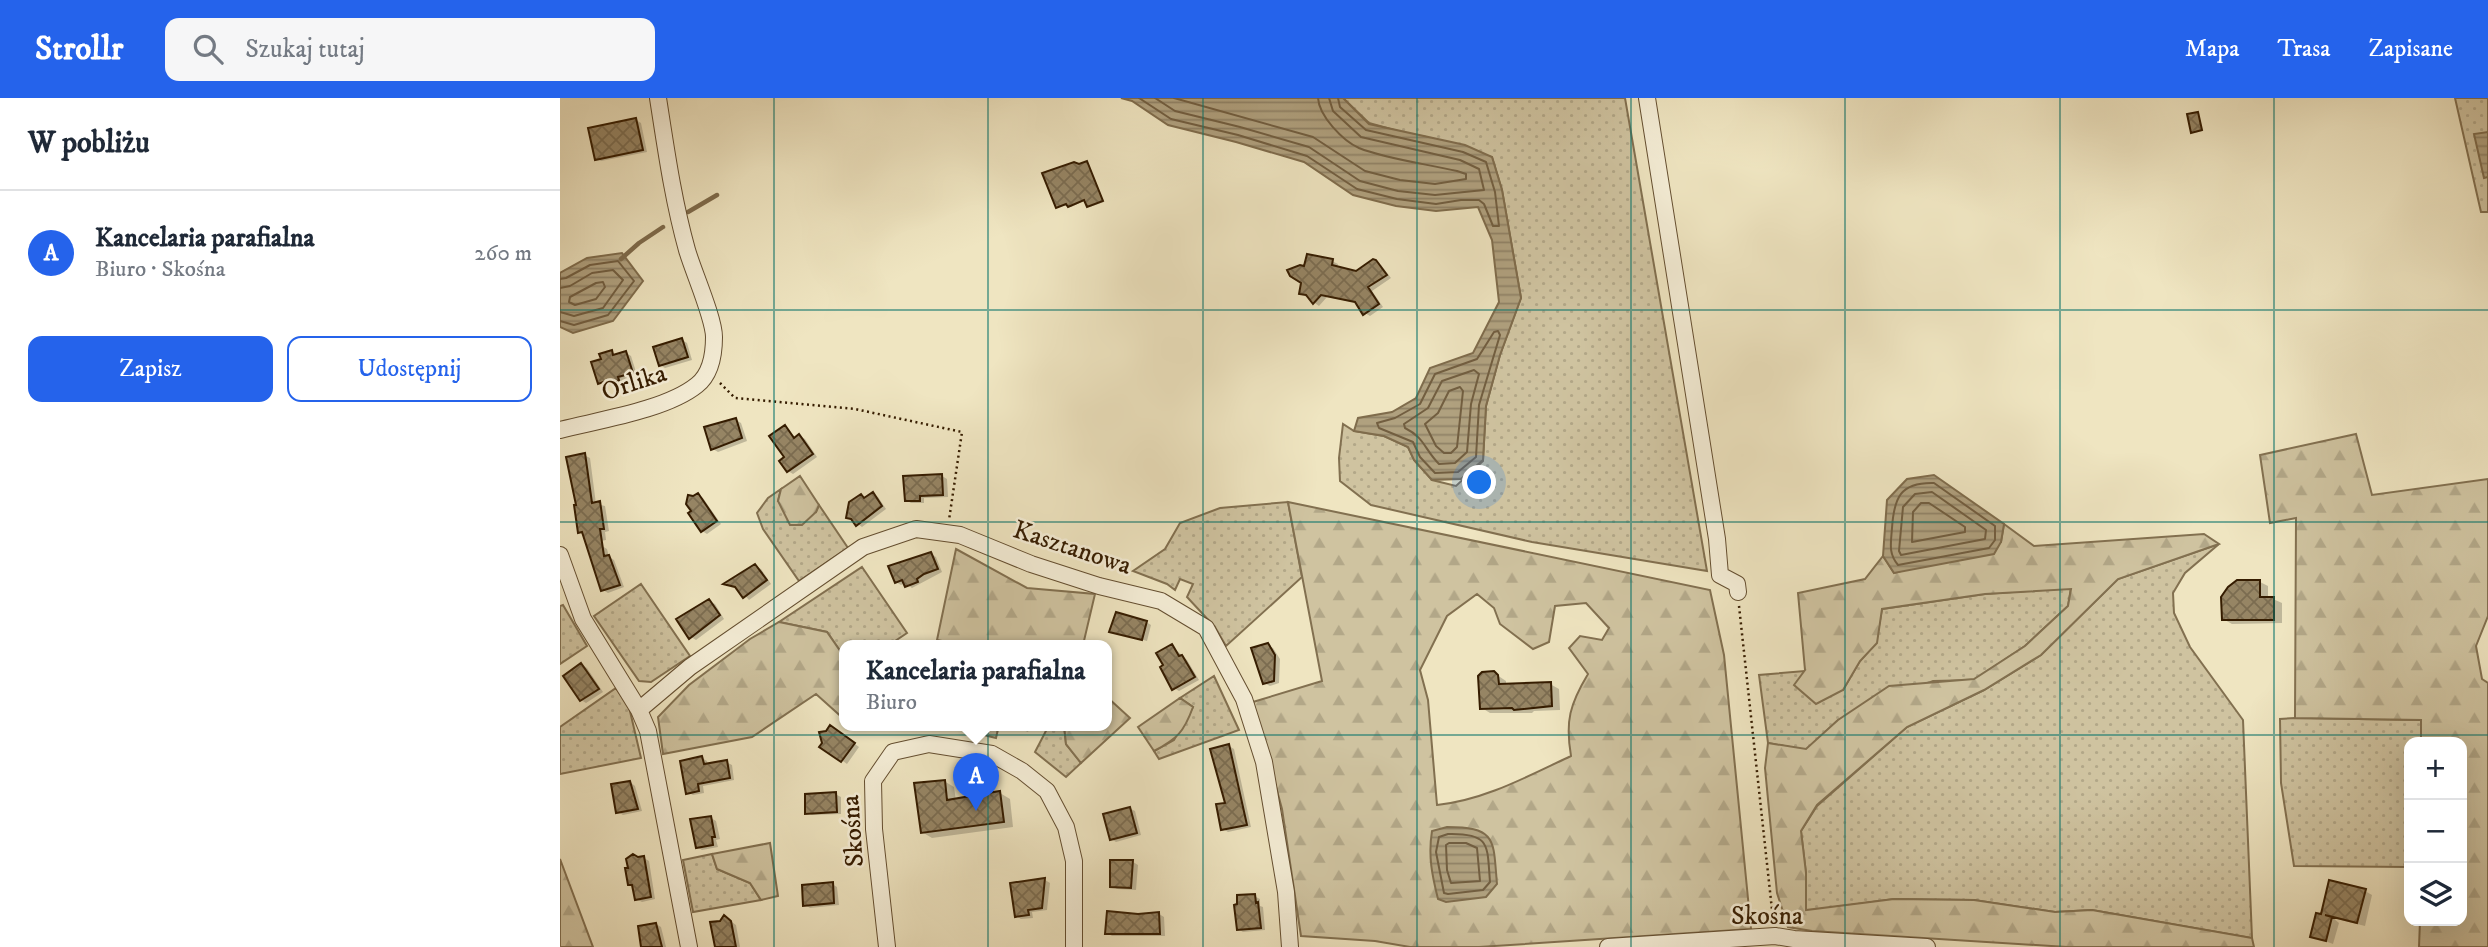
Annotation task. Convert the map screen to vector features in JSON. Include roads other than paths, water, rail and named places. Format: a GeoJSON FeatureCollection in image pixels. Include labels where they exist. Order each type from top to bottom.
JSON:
{"type":"FeatureCollection","features":[{"type":"Feature","properties":{"kind":"street","name":"Orlika"},"geometry":{"type":"LineString","coordinates":[[560,430],[676,398],[698,384],[709,368],[714,334],[673,196],[658,98]]}},
{"type":"Feature","properties":{"kind":"street"},"geometry":{"type":"LineString","coordinates":[[1647,98],[1717,540],[1720,575],[1737,584],[1738,592]]}},
{"type":"Feature","properties":{"kind":"street","name":"Kasztanowa"},"geometry":{"type":"LineString","coordinates":[[639,710],[690,667],[863,547],[916,529],[960,535],[1031,564],[1098,586],[1161,601],[1206,628],[1244,699],[1264,762],[1286,892],[1290,947]]}},
{"type":"Feature","properties":{"kind":"street"},"geometry":{"type":"LineString","coordinates":[[560,555],[583,620],[639,710],[648,730],[689,947]]}},
{"type":"Feature","properties":{"kind":"street","name":"Skośna"},"geometry":{"type":"LineString","coordinates":[[887,947],[874,829],[873,781],[893,751],[929,744],[992,754],[1022,771],[1047,792],[1066,827],[1074,861],[1074,947]]}},
{"type":"Feature","properties":{"kind":"street","name":"Skośna"},"geometry":{"type":"LineString","coordinates":[[1608,947],[1775,936],[1927,947]]}},
{"type":"Feature","properties":{"kind":"water"},"geometry":{"type":"Polygon","coordinates":[[[1121,98],[1343,98],[1369,124],[1465,145],[1492,157],[1502,190],[1521,298],[1500,355],[1486,406],[1483,460],[1461,479],[1432,480],[1414,460],[1408,447],[1384,436],[1354,431],[1358,418],[1392,412],[1416,398],[1430,368],[1473,353],[1499,302],[1492,240],[1478,207],[1436,211],[1396,206],[1353,195],[1304,162],[1168,125],[1132,101],[1121,98]]]}},
{"type":"Feature","properties":{"kind":"water"},"geometry":{"type":"Polygon","coordinates":[[[2488,132],[2488,177],[2484,178],[2474,134],[2488,132]]]}},
{"type":"Feature","properties":{"kind":"water"},"geometry":{"type":"Polygon","coordinates":[[[622,253],[643,281],[613,321],[573,333],[560,327],[560,273],[587,258],[622,253]]]}},
{"type":"Feature","properties":{"kind":"water"},"geometry":{"type":"Polygon","coordinates":[[[1934,475],[2004,524],[2001,542],[1994,554],[1894,573],[1883,556],[1887,500],[1907,479],[1934,475]]]}},
{"type":"Feature","properties":{"kind":"water"},"geometry":{"type":"Polygon","coordinates":[[[1447,827],[1476,830],[1490,839],[1495,857],[1497,884],[1486,897],[1446,902],[1438,899],[1431,865],[1432,831],[1447,827]]]}},
{"type":"Feature","properties":{"kind":"waterway"},"geometry":{"type":"LineString","coordinates":[[688,212],[717,195]]}},
{"type":"Feature","properties":{"kind":"waterway"},"geometry":{"type":"LineString","coordinates":[[621,259],[663,227]]}},
{"type":"Feature","properties":{"kind":"place","name":"Kancelaria parafialna"},"geometry":{"type":"Point","coordinates":[976,811]}}]}
